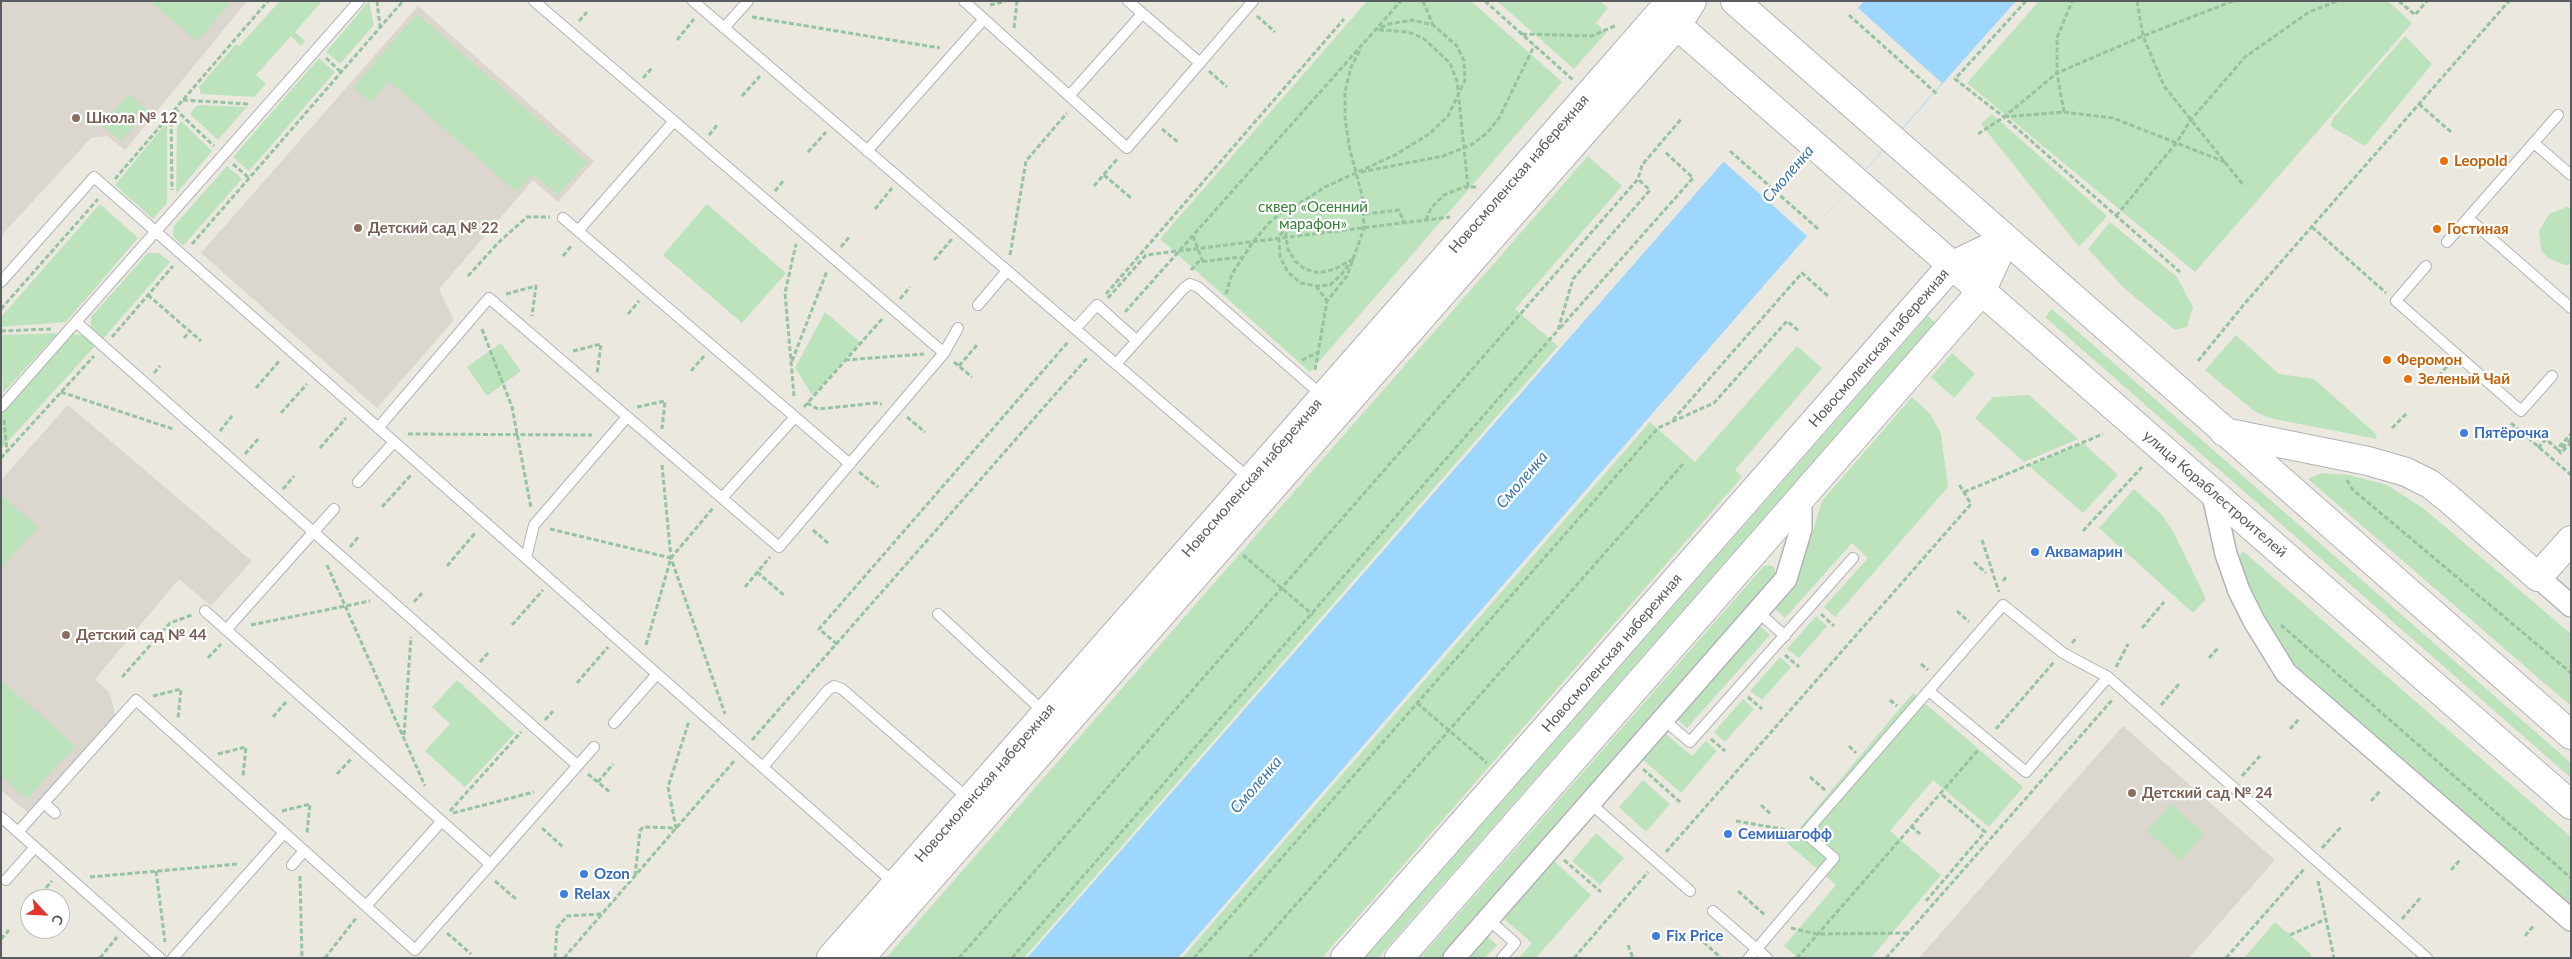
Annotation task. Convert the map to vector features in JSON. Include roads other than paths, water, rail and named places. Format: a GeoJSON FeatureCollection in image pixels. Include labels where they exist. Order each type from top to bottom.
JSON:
{"type":"FeatureCollection","features":[{"type":"Feature","properties":{"kind":"street","name":"Новосмоленская набережная"},"geometry":{"type":"LineString","coordinates":[[832,958],[904,892],[1259,487],[1326,393],[1666,10],[1692,1]]}},
{"type":"Feature","properties":{"kind":"street"},"geometry":{"type":"LineString","coordinates":[[1735,1],[2571,735]]}},
{"type":"Feature","properties":{"kind":"street","name":"улица Кораблестроителей"},"geometry":{"type":"LineString","coordinates":[[1666,10],[1769,106],[1951,266],[2571,805]]}},
{"type":"Feature","properties":{"kind":"street","name":"Новосмоленская набережная"},"geometry":{"type":"LineString","coordinates":[[1345,958],[1951,266],[2005,240]]}},
{"type":"Feature","properties":{"kind":"street"},"geometry":{"type":"LineString","coordinates":[[1399,958],[1981,292],[2005,240]]}},
{"type":"Feature","properties":{"kind":"street"},"geometry":{"type":"LineString","coordinates":[[2224,432],[2333,453],[2406,472],[2430,484],[2571,606]]}},
{"type":"Feature","properties":{"kind":"street","name":"Новосмоленская набережная"},"geometry":{"type":"LineString","coordinates":[[978,807],[1046,714],[1259,487]]}},
{"type":"Feature","properties":{"kind":"street"},"geometry":{"type":"LineString","coordinates":[[2212,491],[2226,554],[2239,591],[2254,621],[2286,673],[2571,920]]}},
{"type":"Feature","properties":{"kind":"street"},"geometry":{"type":"LineString","coordinates":[[1454,958],[1786,579],[1801,529],[1801,498]]}},
{"type":"Feature","properties":{"kind":"street"},"geometry":{"type":"LineString","coordinates":[[2538,577],[2571,540]]}},
{"type":"Feature","properties":{"kind":"street","name":"Новосмоленская набережная"},"geometry":{"type":"LineString","coordinates":[[860,958],[904,892]]}},
{"type":"Feature","properties":{"kind":"lane"},"geometry":{"type":"LineString","coordinates":[[2,406],[359,1]]}},
{"type":"Feature","properties":{"kind":"lane"},"geometry":{"type":"LineString","coordinates":[[534,1],[944,353]]}},
{"type":"Feature","properties":{"kind":"lane"},"geometry":{"type":"LineString","coordinates":[[692,1],[1259,487]]}},
{"type":"Feature","properties":{"kind":"lane"},"geometry":{"type":"LineString","coordinates":[[724,28],[748,1]]}},
{"type":"Feature","properties":{"kind":"lane"},"geometry":{"type":"LineString","coordinates":[[964,1],[1127,148],[1250,5]]}},
{"type":"Feature","properties":{"kind":"lane"},"geometry":{"type":"LineString","coordinates":[[1128,1],[1200,63]]}},
{"type":"Feature","properties":{"kind":"lane"},"geometry":{"type":"LineString","coordinates":[[1073,99],[1142,14]]}},
{"type":"Feature","properties":{"kind":"lane"},"geometry":{"type":"LineString","coordinates":[[867,150],[984,19]]}},
{"type":"Feature","properties":{"kind":"lane"},"geometry":{"type":"LineString","coordinates":[[2446,242],[2558,115]]}},
{"type":"Feature","properties":{"kind":"lane"},"geometry":{"type":"LineString","coordinates":[[578,231],[674,121]]}},
{"type":"Feature","properties":{"kind":"lane"},"geometry":{"type":"LineString","coordinates":[[2534,143],[2571,175]]}},
{"type":"Feature","properties":{"kind":"lane"},"geometry":{"type":"LineString","coordinates":[[1,282],[94,177],[904,892]]}},
{"type":"Feature","properties":{"kind":"lane"},"geometry":{"type":"LineString","coordinates":[[563,218],[850,464]]}},
{"type":"Feature","properties":{"kind":"lane"},"geometry":{"type":"LineString","coordinates":[[2468,218],[2571,308]]}},
{"type":"Feature","properties":{"kind":"lane"},"geometry":{"type":"LineString","coordinates":[[2426,266],[2396,301],[2521,411],[2552,376]]}},
{"type":"Feature","properties":{"kind":"lane"},"geometry":{"type":"LineString","coordinates":[[978,304],[1007,271]]}},
{"type":"Feature","properties":{"kind":"lane"},"geometry":{"type":"LineString","coordinates":[[1116,364],[1184,288],[1190,284],[1198,287],[1326,393]]}},
{"type":"Feature","properties":{"kind":"lane"},"geometry":{"type":"LineString","coordinates":[[382,431],[489,298],[779,547],[944,353],[958,328]]}},
{"type":"Feature","properties":{"kind":"lane"},"geometry":{"type":"LineString","coordinates":[[1075,329],[1098,306],[1137,341]]}},
{"type":"Feature","properties":{"kind":"lane"},"geometry":{"type":"LineString","coordinates":[[73,325],[103,346],[577,765]]}},
{"type":"Feature","properties":{"kind":"lane"},"geometry":{"type":"LineString","coordinates":[[526,558],[534,525],[612,435],[624,414]]}},
{"type":"Feature","properties":{"kind":"lane"},"geometry":{"type":"LineString","coordinates":[[722,498],[795,417]]}},
{"type":"Feature","properties":{"kind":"lane"},"geometry":{"type":"LineString","coordinates":[[358,482],[394,442]]}},
{"type":"Feature","properties":{"kind":"lane"},"geometry":{"type":"LineString","coordinates":[[228,632],[334,510]]}},
{"type":"Feature","properties":{"kind":"lane"},"geometry":{"type":"LineString","coordinates":[[1663,718],[1690,742],[1853,558]]}},
{"type":"Feature","properties":{"kind":"lane"},"geometry":{"type":"LineString","coordinates":[[1749,958],[1834,858],[1806,833],[1930,692],[2003,605],[2063,652],[2108,677],[2427,958]]}},
{"type":"Feature","properties":{"kind":"lane"},"geometry":{"type":"LineString","coordinates":[[205,611],[441,822],[487,868]]}},
{"type":"Feature","properties":{"kind":"lane"},"geometry":{"type":"LineString","coordinates":[[1758,612],[1785,636]]}},
{"type":"Feature","properties":{"kind":"lane"},"geometry":{"type":"LineString","coordinates":[[938,614],[1046,714]]}},
{"type":"Feature","properties":{"kind":"lane"},"geometry":{"type":"LineString","coordinates":[[614,723],[657,674]]}},
{"type":"Feature","properties":{"kind":"lane"},"geometry":{"type":"LineString","coordinates":[[1930,692],[2026,772],[2108,677]]}},
{"type":"Feature","properties":{"kind":"lane"},"geometry":{"type":"LineString","coordinates":[[763,768],[828,690],[834,686],[842,689],[978,807]]}},
{"type":"Feature","properties":{"kind":"lane"},"geometry":{"type":"LineString","coordinates":[[18,832],[136,700],[414,950],[594,747]]}},
{"type":"Feature","properties":{"kind":"lane"},"geometry":{"type":"LineString","coordinates":[[44,803],[54,813]]}},
{"type":"Feature","properties":{"kind":"lane"},"geometry":{"type":"LineString","coordinates":[[1590,803],[1690,891]]}},
{"type":"Feature","properties":{"kind":"lane"},"geometry":{"type":"LineString","coordinates":[[1,817],[160,958]]}},
{"type":"Feature","properties":{"kind":"lane"},"geometry":{"type":"LineString","coordinates":[[366,906],[441,822]]}},
{"type":"Feature","properties":{"kind":"lane"},"geometry":{"type":"LineString","coordinates":[[173,958],[284,833]]}},
{"type":"Feature","properties":{"kind":"lane"},"geometry":{"type":"LineString","coordinates":[[6,880],[35,847]]}},
{"type":"Feature","properties":{"kind":"lane"},"geometry":{"type":"LineString","coordinates":[[292,865],[304,851]]}},
{"type":"Feature","properties":{"kind":"lane"},"geometry":{"type":"LineString","coordinates":[[1712,911],[1767,958]]}},
{"type":"Feature","properties":{"kind":"lane"},"geometry":{"type":"LineString","coordinates":[[1488,919],[1515,943],[1502,958]]}},
{"type":"Feature","properties":{"kind":"water","name":"Смоленка"},"geometry":{"type":"Polygon","coordinates":[[[1864,1],[2016,1],[1807,236],[1178,958],[1027,958],[1864,1]]]}},
{"type":"Feature","properties":{"kind":"place","name":"Школа № 12"},"geometry":{"type":"Point","coordinates":[76,118]}},
{"type":"Feature","properties":{"kind":"place","name":"Leopold"},"geometry":{"type":"Point","coordinates":[2444,161]}},
{"type":"Feature","properties":{"kind":"place","name":"Детский сад № 22"},"geometry":{"type":"Point","coordinates":[358,228]}},
{"type":"Feature","properties":{"kind":"place","name":"Гостиная"},"geometry":{"type":"Point","coordinates":[2437,229]}},
{"type":"Feature","properties":{"kind":"place","name":"Феромон"},"geometry":{"type":"Point","coordinates":[2387,360]}},
{"type":"Feature","properties":{"kind":"place","name":"Зеленый Чай"},"geometry":{"type":"Point","coordinates":[2408,379]}},
{"type":"Feature","properties":{"kind":"place","name":"Пятёрочка"},"geometry":{"type":"Point","coordinates":[2464,433]}},
{"type":"Feature","properties":{"kind":"place","name":"Аквамарин"},"geometry":{"type":"Point","coordinates":[2035,552]}},
{"type":"Feature","properties":{"kind":"place","name":"Детский сад № 44"},"geometry":{"type":"Point","coordinates":[66,635]}},
{"type":"Feature","properties":{"kind":"place","name":"Детский сад № 24"},"geometry":{"type":"Point","coordinates":[2132,793]}},
{"type":"Feature","properties":{"kind":"place","name":"Семишагофф"},"geometry":{"type":"Point","coordinates":[1728,834]}},
{"type":"Feature","properties":{"kind":"place","name":"Ozon"},"geometry":{"type":"Point","coordinates":[584,874]}},
{"type":"Feature","properties":{"kind":"place","name":"Relax"},"geometry":{"type":"Point","coordinates":[564,894]}},
{"type":"Feature","properties":{"kind":"place","name":"Fix Price"},"geometry":{"type":"Point","coordinates":[1656,936]}},
{"type":"Feature","properties":{"kind":"park label","name":"сквер «Осенний марафон»"},"geometry":{"type":"Point","coordinates":[1313,216]}}]}
